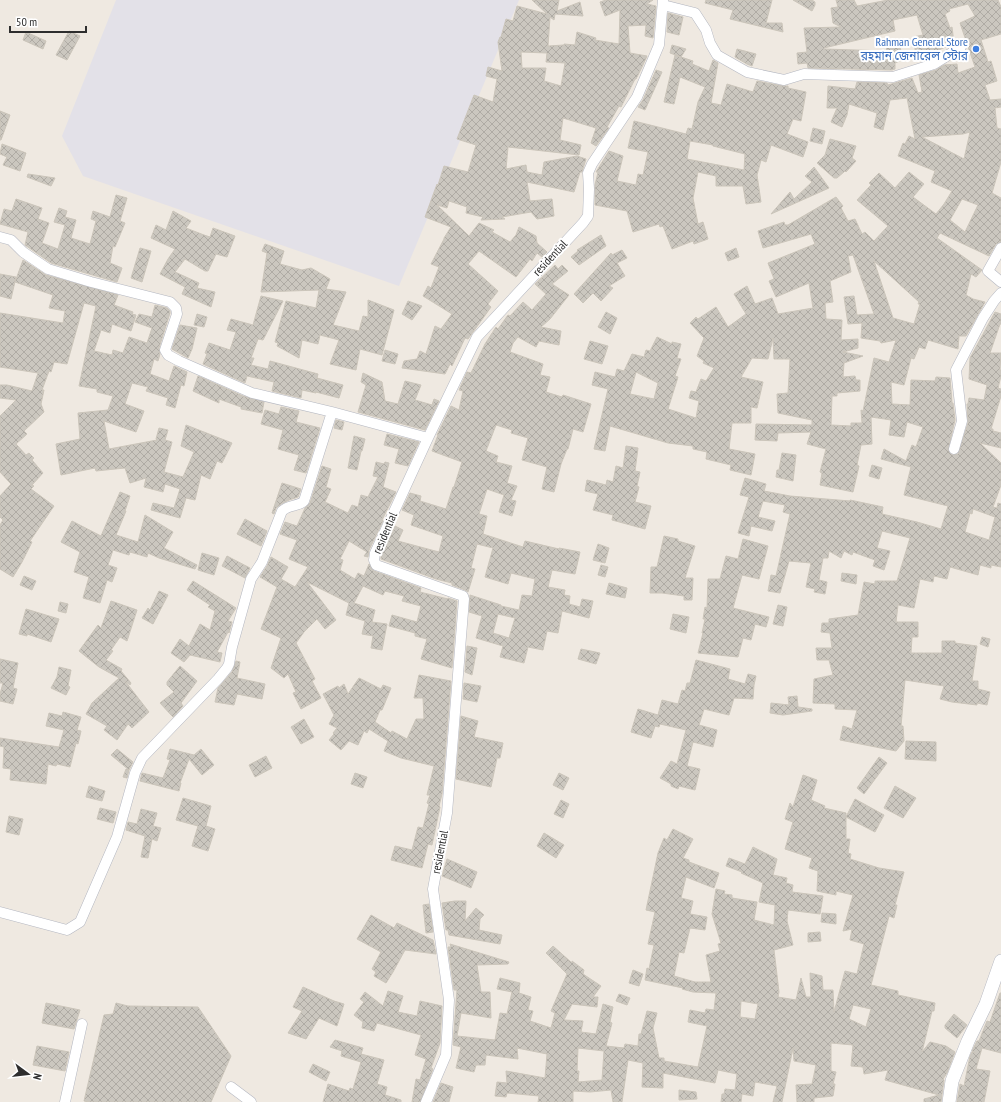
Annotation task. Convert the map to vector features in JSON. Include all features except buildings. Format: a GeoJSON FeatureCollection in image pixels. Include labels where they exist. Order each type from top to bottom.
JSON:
{"type":"FeatureCollection","features":[{"type":"Feature","properties":{"kind":"street"},"geometry":{"type":"LineString","coordinates":[[663,3],[695,13],[706,30],[710,43],[717,55],[747,72],[784,80],[804,74],[893,77],[934,64],[961,46]]}},
{"type":"Feature","properties":{"kind":"street","name":"residential"},"geometry":{"type":"LineString","coordinates":[[426,1102],[446,1055],[449,1000],[433,889],[447,813],[464,600],[463,596],[376,565],[374,560],[375,553],[477,337],[588,216],[588,173],[592,164],[637,97],[659,44],[663,3]]}},
{"type":"Feature","properties":{"kind":"street"},"geometry":{"type":"LineString","coordinates":[[0,237],[11,240],[23,252],[48,269],[91,282],[170,302],[176,308],[177,314],[165,350],[168,355],[179,361],[252,393],[332,412],[428,438]]}},
{"type":"Feature","properties":{"kind":"street"},"geometry":{"type":"LineString","coordinates":[[1001,248],[988,271],[1001,282]]}},
{"type":"Feature","properties":{"kind":"street"},"geometry":{"type":"LineString","coordinates":[[954,449],[962,421],[956,370],[994,300],[1001,293]]}},
{"type":"Feature","properties":{"kind":"street"},"geometry":{"type":"LineString","coordinates":[[0,912],[67,930],[80,922],[117,836],[135,773],[142,758],[227,668],[251,579],[262,562],[282,511],[286,507],[300,505],[304,500],[332,412]]}},
{"type":"Feature","properties":{"kind":"street"},"geometry":{"type":"LineString","coordinates":[[949,1102],[952,1081],[968,1041],[986,1004],[1001,961]]}},
{"type":"Feature","properties":{"kind":"street"},"geometry":{"type":"LineString","coordinates":[[65,1102],[82,1024]]}},
{"type":"Feature","properties":{"kind":"street"},"geometry":{"type":"LineString","coordinates":[[231,1087],[251,1102]]}},
{"type":"Feature","properties":{"kind":"shaded area"},"geometry":{"type":"Polygon","coordinates":[[[116,0],[519,0],[399,286],[83,176],[62,136],[116,0]]]}},
{"type":"Feature","properties":{"kind":"place","name":"Rahman General Store রহমান জেনারেল স্টোর"},"geometry":{"type":"Point","coordinates":[976,49]}}]}
